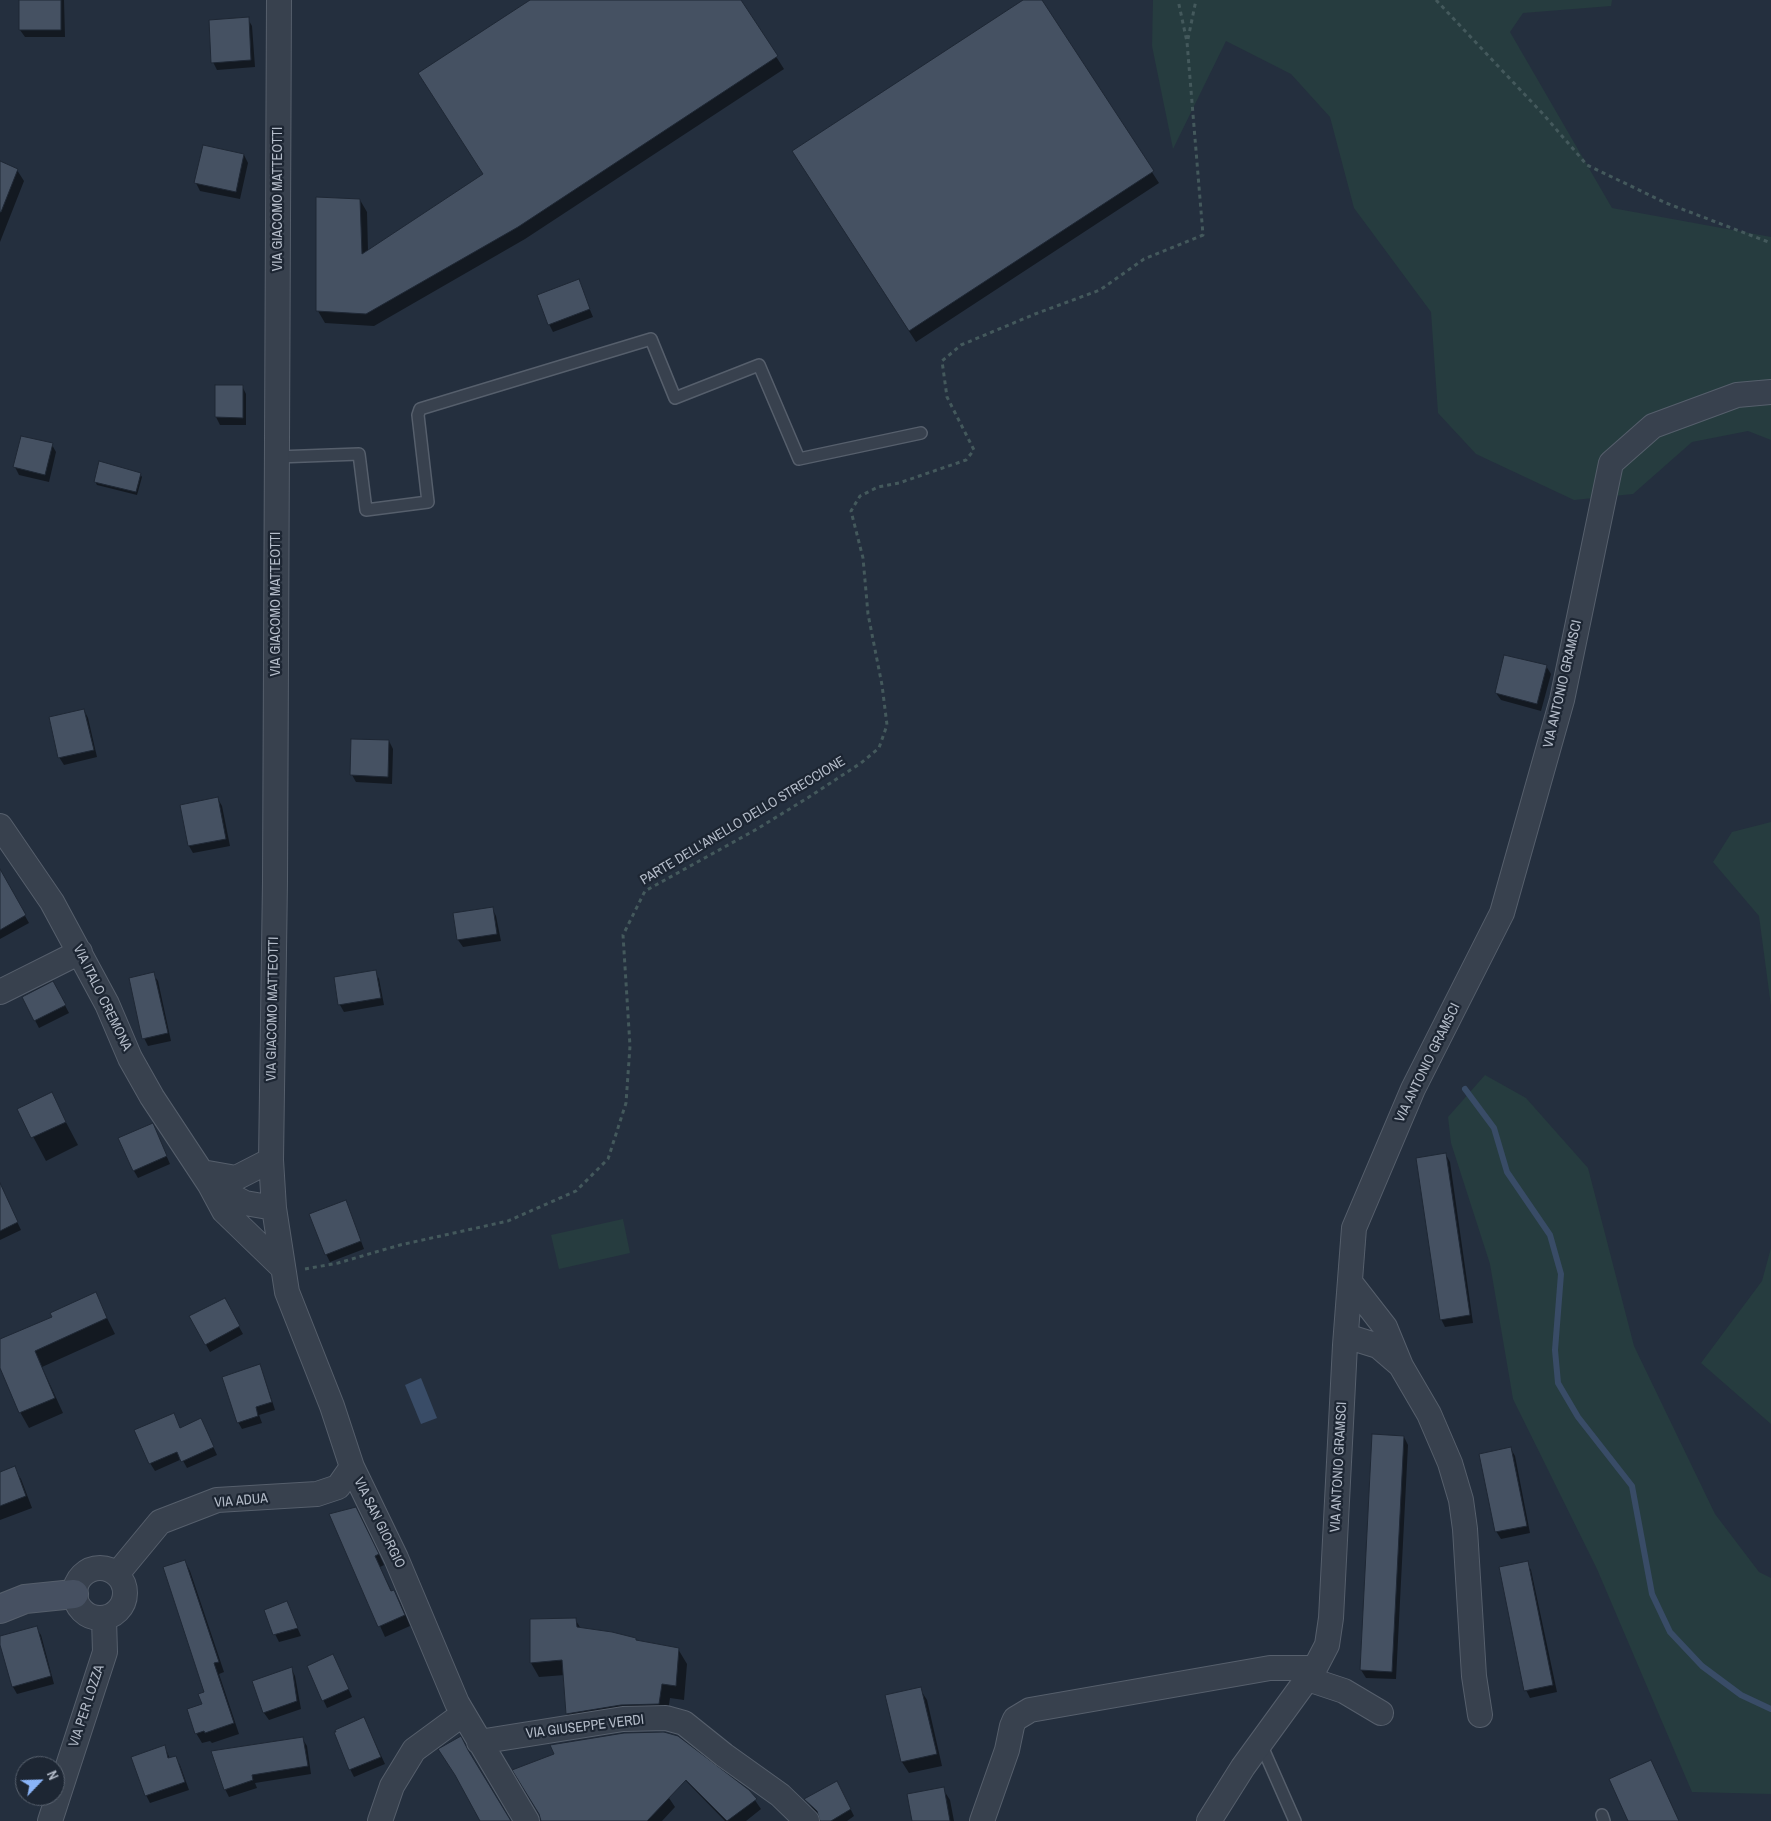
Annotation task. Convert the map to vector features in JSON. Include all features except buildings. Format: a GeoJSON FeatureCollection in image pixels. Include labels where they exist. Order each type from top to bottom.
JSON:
{"type":"FeatureCollection","features":[{"type":"Feature","properties":{"kind":"street","name":"VIA GIACOMO MATTEOTTI"},"geometry":{"type":"LineString","coordinates":[[274,1208],[271,1160],[276,881],[279,0]]}},
{"type":"Feature","properties":{"kind":"street","name":"VIA ANTONIO GRAMSCI"},"geometry":{"type":"LineString","coordinates":[[1209,1821],[1243,1767],[1312,1673],[1327,1645],[1331,1618],[1346,1336],[1354,1228],[1413,1089],[1502,913],[1562,700],[1611,462],[1653,426],[1737,395],[1771,392]]}},
{"type":"Feature","properties":{"kind":"street","name":"VIA ITALO CREMONA"},"geometry":{"type":"LineString","coordinates":[[0,826],[52,902],[107,1004],[130,1058],[152,1097],[206,1178],[224,1211],[292,1268]]}},
{"type":"Feature","properties":{"kind":"street"},"geometry":{"type":"LineString","coordinates":[[0,992],[80,952]]}},
{"type":"Feature","properties":{"kind":"street"},"geometry":{"type":"LineString","coordinates":[[206,1178],[236,1178],[271,1160]]}},
{"type":"Feature","properties":{"kind":"street"},"geometry":{"type":"LineString","coordinates":[[206,1178],[245,1202],[274,1208]]}},
{"type":"Feature","properties":{"kind":"street","name":"VIA SAN GIORGIO"},"geometry":{"type":"LineString","coordinates":[[274,1208],[292,1268],[287,1292],[332,1406],[352,1467],[396,1558],[457,1703],[527,1821]]}},
{"type":"Feature","properties":{"kind":"street"},"geometry":{"type":"LineString","coordinates":[[1350,1282],[1385,1327],[1401,1366],[1429,1414],[1450,1463],[1461,1500],[1465,1530],[1474,1676],[1480,1715]]}},
{"type":"Feature","properties":{"kind":"street"},"geometry":{"type":"LineString","coordinates":[[1346,1336],[1378,1346],[1401,1366]]}},
{"type":"Feature","properties":{"kind":"street","name":"VIA ADUA"},"geometry":{"type":"LineString","coordinates":[[117,1574],[160,1522],[217,1500],[317,1494],[338,1487],[352,1467]]}},
{"type":"Feature","properties":{"kind":"street"},"geometry":{"type":"LineString","coordinates":[[104,1568],[117,1574],[125,1588],[124,1603],[112,1616],[104,1619],[87,1616],[80,1609],[74,1594],[80,1577],[92,1569],[104,1568]]}},
{"type":"Feature","properties":{"kind":"street"},"geometry":{"type":"LineString","coordinates":[[0,1608],[25,1599],[74,1594]]}},
{"type":"Feature","properties":{"kind":"street","name":"VIA PER LOZZA"},"geometry":{"type":"LineString","coordinates":[[50,1821],[105,1652],[104,1619]]}},
{"type":"Feature","properties":{"kind":"street"},"geometry":{"type":"LineString","coordinates":[[982,1821],[1006,1750],[1012,1726],[1015,1720],[1030,1710],[1270,1668],[1312,1673],[1381,1713]]}},
{"type":"Feature","properties":{"kind":"street"},"geometry":{"type":"LineString","coordinates":[[380,1821],[392,1786],[414,1750],[463,1714]]}},
{"type":"Feature","properties":{"kind":"street","name":"VIA GIUSEPPE VERDI"},"geometry":{"type":"LineString","coordinates":[[479,1742],[623,1719],[666,1718],[684,1723],[724,1755],[780,1795],[806,1821]]}},
{"type":"Feature","properties":{"kind":"lane"},"geometry":{"type":"LineString","coordinates":[[277,457],[359,454],[366,510],[428,502],[418,416],[420,409],[652,339],[675,398],[759,365],[799,459],[921,433]]}},
{"type":"Feature","properties":{"kind":"lane"},"geometry":{"type":"LineString","coordinates":[[1261,1744],[1295,1821]]}},
{"type":"Feature","properties":{"kind":"path","name":"PARTE DELL'ANELLO DELLO STRECCIONE"},"geometry":{"type":"LineString","coordinates":[[292,1268],[307,1270],[400,1245],[508,1221],[576,1191],[608,1159],[626,1103],[630,1046],[623,935],[645,891],[808,797],[861,763],[879,748],[886,725],[883,693],[868,614],[863,558],[851,511],[860,496],[878,487],[899,483],[966,460],[974,450],[947,397],[942,361],[961,345],[1035,314],[1100,290],[1144,259],[1203,235],[1187,42],[1178,0]]}},
{"type":"Feature","properties":{"kind":"path","name":"PARTE DELL'ANELLO DELLO STRECCIONE"},"geometry":{"type":"LineString","coordinates":[[1187,42],[1196,0]]}},
{"type":"Feature","properties":{"kind":"path"},"geometry":{"type":"LineString","coordinates":[[1436,0],[1543,114],[1587,165],[1666,203],[1771,243]]}},
{"type":"Feature","properties":{"kind":"green space"},"geometry":{"type":"Polygon","coordinates":[[[1153,0],[1612,0],[1611,6],[1523,13],[1510,32],[1612,208],[1771,237],[1771,440],[1748,431],[1692,442],[1633,494],[1574,500],[1476,454],[1438,413],[1431,312],[1354,208],[1330,117],[1291,74],[1226,41],[1173,149],[1152,46],[1153,0]]]}},
{"type":"Feature","properties":{"kind":"green space"},"geometry":{"type":"Polygon","coordinates":[[[1771,822],[1771,1006],[1759,916],[1713,862],[1732,832],[1771,822]]]}},
{"type":"Feature","properties":{"kind":"green space"},"geometry":{"type":"Polygon","coordinates":[[[1485,1075],[1526,1098],[1588,1168],[1634,1346],[1715,1514],[1759,1572],[1771,1578],[1771,1794],[1692,1792],[1597,1569],[1513,1399],[1490,1264],[1451,1143],[1448,1117],[1485,1075]]]}},
{"type":"Feature","properties":{"kind":"green space"},"geometry":{"type":"Polygon","coordinates":[[[623,1219],[630,1253],[559,1269],[551,1235],[623,1219]]]}},
{"type":"Feature","properties":{"kind":"green space"},"geometry":{"type":"Polygon","coordinates":[[[1771,1248],[1771,1424],[1701,1363],[1762,1281],[1771,1248]]]}},
{"type":"Feature","properties":{"kind":"water"},"geometry":{"type":"Polygon","coordinates":[[[421,1378],[437,1418],[421,1424],[405,1385],[421,1378]]]}},
{"type":"Feature","properties":{"kind":"waterway"},"geometry":{"type":"LineString","coordinates":[[1465,1089],[1494,1128],[1507,1172],[1550,1235],[1561,1274],[1555,1350],[1558,1383],[1578,1417],[1632,1486],[1652,1594],[1670,1632],[1702,1666],[1741,1695],[1771,1709]]}}]}
